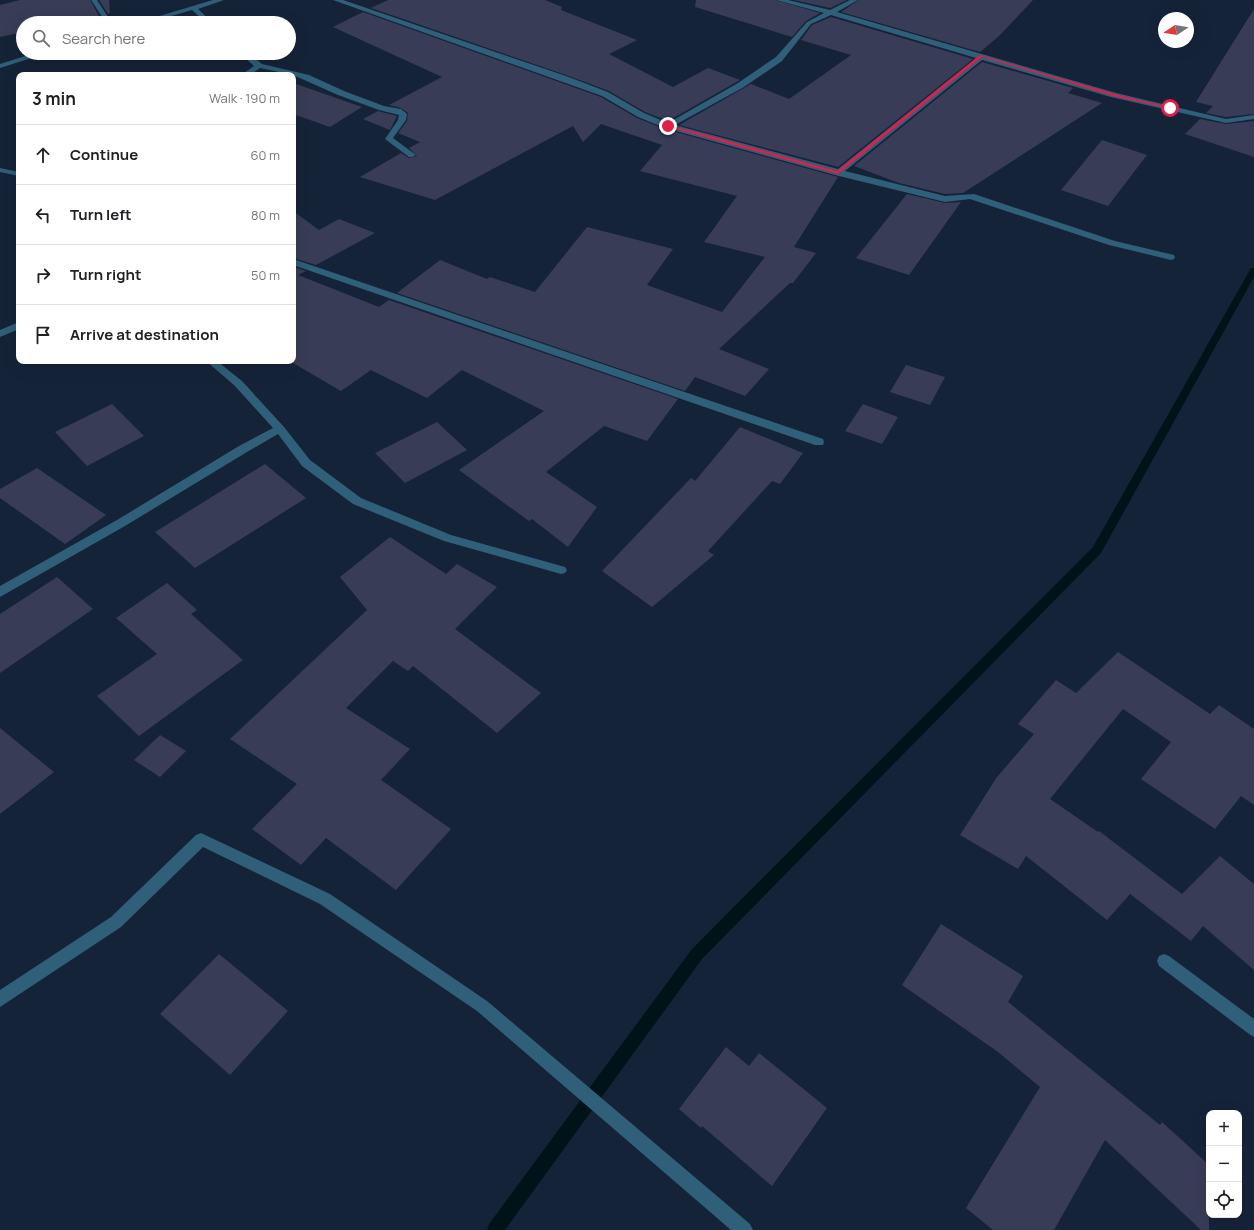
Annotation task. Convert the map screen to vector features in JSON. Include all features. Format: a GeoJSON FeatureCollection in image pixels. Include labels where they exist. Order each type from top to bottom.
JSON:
{"type":"FeatureCollection","features":[{"type":"Feature","properties":{"kind":"street"},"geometry":{"type":"LineString","coordinates":[[94,0],[104,16]]}},
{"type":"Feature","properties":{"kind":"street"},"geometry":{"type":"LineString","coordinates":[[164,16],[221,0]]}},
{"type":"Feature","properties":{"kind":"street"},"geometry":{"type":"LineString","coordinates":[[336,0],[605,94],[641,115],[668,126],[838,173],[857,176],[946,199],[971,196],[1112,243],[1172,257]]}},
{"type":"Feature","properties":{"kind":"street"},"geometry":{"type":"LineString","coordinates":[[778,0],[830,12],[894,32],[1114,95],[1226,121],[1254,117]]}},
{"type":"Feature","properties":{"kind":"street"},"geometry":{"type":"LineString","coordinates":[[668,126],[741,85],[779,59],[810,23],[855,0]]}},
{"type":"Feature","properties":{"kind":"street"},"geometry":{"type":"LineString","coordinates":[[193,8],[202,16]]}},
{"type":"Feature","properties":{"kind":"street"},"geometry":{"type":"LineString","coordinates":[[838,173],[982,56]]}},
{"type":"Feature","properties":{"kind":"street"},"geometry":{"type":"LineString","coordinates":[[0,66],[20,60]]}},
{"type":"Feature","properties":{"kind":"street"},"geometry":{"type":"LineString","coordinates":[[252,60],[259,66],[287,72]]}},
{"type":"Feature","properties":{"kind":"street"},"geometry":{"type":"LineString","coordinates":[[250,72],[259,66]]}},
{"type":"Feature","properties":{"kind":"street"},"geometry":{"type":"LineString","coordinates":[[296,74],[306,76],[341,93],[382,108],[398,111],[402,114],[402,120],[389,139],[412,155]]}},
{"type":"Feature","properties":{"kind":"street"},"geometry":{"type":"LineString","coordinates":[[0,170],[16,173]]}},
{"type":"Feature","properties":{"kind":"street"},"geometry":{"type":"LineString","coordinates":[[296,263],[819,442]]}},
{"type":"Feature","properties":{"kind":"street"},"geometry":{"type":"LineString","coordinates":[[0,334],[16,326]]}},
{"type":"Feature","properties":{"kind":"street"},"geometry":{"type":"LineString","coordinates":[[215,364],[238,383],[280,429],[306,463],[357,501],[448,538],[560,570]]}},
{"type":"Feature","properties":{"kind":"street"},"geometry":{"type":"LineString","coordinates":[[0,592],[121,523],[243,449],[280,429]]}},
{"type":"Feature","properties":{"kind":"street"},"geometry":{"type":"LineString","coordinates":[[0,999],[116,922],[201,839],[325,899],[482,1006],[744,1230]]}},
{"type":"Feature","properties":{"kind":"street"},"geometry":{"type":"LineString","coordinates":[[1164,961],[1254,1029]]}},
{"type":"Feature","properties":{"kind":"building"},"geometry":{"type":"Polygon","coordinates":[[[20,0],[90,0],[99,16],[16,16],[16,34],[0,37],[0,5],[20,0]]]}},
{"type":"Feature","properties":{"kind":"building"},"geometry":{"type":"Polygon","coordinates":[[[99,0],[109,0],[110,13],[108,14],[99,0]]]}},
{"type":"Feature","properties":{"kind":"building"},"geometry":{"type":"Polygon","coordinates":[[[388,0],[545,0],[562,7],[561,10],[637,40],[609,54],[673,87],[708,68],[740,80],[668,121],[645,112],[609,91],[371,8],[388,0]]]}},
{"type":"Feature","properties":{"kind":"building"},"geometry":{"type":"Polygon","coordinates":[[[696,0],[775,0],[820,13],[806,21],[792,37],[695,7],[696,0]]]}},
{"type":"Feature","properties":{"kind":"building"},"geometry":{"type":"Polygon","coordinates":[[[794,0],[847,0],[830,8],[794,0]]]}},
{"type":"Feature","properties":{"kind":"building"},"geometry":{"type":"Polygon","coordinates":[[[859,0],[1033,0],[999,36],[980,52],[841,12],[859,0]]]}},
{"type":"Feature","properties":{"kind":"building"},"geometry":{"type":"Polygon","coordinates":[[[1254,9],[1254,114],[1226,117],[1206,113],[1213,106],[1196,102],[1254,9]]]}},
{"type":"Feature","properties":{"kind":"building"},"geometry":{"type":"Polygon","coordinates":[[[363,12],[601,97],[637,118],[665,129],[838,177],[794,247],[816,253],[793,283],[790,283],[719,349],[769,369],[745,396],[695,377],[685,391],[397,293],[440,260],[487,279],[490,277],[535,292],[587,227],[673,249],[647,285],[722,312],[765,257],[704,242],[737,196],[640,171],[662,145],[601,124],[583,142],[573,126],[435,200],[360,177],[401,153],[409,158],[417,156],[409,148],[420,142],[398,133],[407,121],[408,113],[401,108],[389,105],[442,77],[333,27],[363,12]]]}},
{"type":"Feature","properties":{"kind":"building"},"geometry":{"type":"Polygon","coordinates":[[[831,17],[973,59],[838,167],[679,125],[751,84],[789,99],[851,55],[801,40],[812,25],[831,17]]]}},
{"type":"Feature","properties":{"kind":"building"},"geometry":{"type":"Polygon","coordinates":[[[982,62],[1073,88],[1068,93],[1102,103],[963,193],[945,194],[899,183],[854,166],[982,62]]]}},
{"type":"Feature","properties":{"kind":"building"},"geometry":{"type":"Polygon","coordinates":[[[296,84],[362,107],[330,127],[296,115],[296,84]]]}},
{"type":"Feature","properties":{"kind":"building"},"geometry":{"type":"Polygon","coordinates":[[[378,111],[397,116],[390,130],[363,119],[378,111]]]}},
{"type":"Feature","properties":{"kind":"building"},"geometry":{"type":"Polygon","coordinates":[[[1200,119],[1226,124],[1254,121],[1254,157],[1185,134],[1200,119]]]}},
{"type":"Feature","properties":{"kind":"building"},"geometry":{"type":"Polygon","coordinates":[[[1102,140],[1147,155],[1108,206],[1061,190],[1102,140]]]}},
{"type":"Feature","properties":{"kind":"building"},"geometry":{"type":"Polygon","coordinates":[[[907,194],[945,203],[961,202],[909,275],[856,258],[907,194]]]}},
{"type":"Feature","properties":{"kind":"building"},"geometry":{"type":"Polygon","coordinates":[[[296,213],[319,230],[339,219],[375,233],[316,265],[296,259],[296,213]]]}},
{"type":"Feature","properties":{"kind":"building"},"geometry":{"type":"Polygon","coordinates":[[[296,268],[306,271],[298,275],[379,307],[389,300],[678,399],[647,441],[604,426],[546,472],[597,507],[568,547],[532,519],[529,521],[459,470],[544,411],[462,370],[427,398],[371,370],[341,391],[295,364],[296,364],[296,268]]]}},
{"type":"Feature","properties":{"kind":"building"},"geometry":{"type":"Polygon","coordinates":[[[906,365],[945,377],[930,405],[890,392],[906,365]]]}},
{"type":"Feature","properties":{"kind":"building"},"geometry":{"type":"Polygon","coordinates":[[[112,404],[144,436],[87,466],[55,432],[112,404]]]}},
{"type":"Feature","properties":{"kind":"building"},"geometry":{"type":"Polygon","coordinates":[[[863,404],[898,417],[882,444],[845,431],[863,404]]]}},
{"type":"Feature","properties":{"kind":"building"},"geometry":{"type":"Polygon","coordinates":[[[437,422],[467,450],[405,483],[375,453],[437,422]]]}},
{"type":"Feature","properties":{"kind":"building"},"geometry":{"type":"Polygon","coordinates":[[[740,427],[803,453],[780,484],[772,481],[708,551],[714,555],[652,607],[602,571],[691,478],[695,481],[740,427]]]}},
{"type":"Feature","properties":{"kind":"building"},"geometry":{"type":"Polygon","coordinates":[[[265,464],[306,498],[195,568],[155,532],[265,464]]]}},
{"type":"Feature","properties":{"kind":"building"},"geometry":{"type":"Polygon","coordinates":[[[37,468],[106,515],[65,544],[0,498],[0,489],[37,468]]]}},
{"type":"Feature","properties":{"kind":"building"},"geometry":{"type":"Polygon","coordinates":[[[390,537],[446,574],[457,564],[497,587],[455,629],[541,693],[497,733],[413,666],[408,671],[393,661],[346,708],[410,749],[381,780],[451,829],[396,890],[326,838],[301,865],[252,829],[297,784],[230,739],[367,610],[340,577],[390,537]]]}},
{"type":"Feature","properties":{"kind":"building"},"geometry":{"type":"Polygon","coordinates":[[[57,577],[93,609],[0,673],[0,614],[57,577]]]}},
{"type":"Feature","properties":{"kind":"building"},"geometry":{"type":"Polygon","coordinates":[[[167,583],[197,610],[191,614],[243,660],[139,736],[97,696],[157,654],[116,618],[167,583]]]}},
{"type":"Feature","properties":{"kind":"building"},"geometry":{"type":"Polygon","coordinates":[[[1118,652],[1210,714],[1219,705],[1254,729],[1254,805],[1241,796],[1215,829],[1141,779],[1171,742],[1123,709],[1050,799],[1098,832],[1099,831],[1182,894],[1220,856],[1254,884],[1254,970],[1203,926],[1191,941],[1130,894],[1107,920],[1026,856],[1018,869],[960,835],[997,777],[1034,734],[1018,724],[1056,680],[1076,693],[1118,652]]]}},
{"type":"Feature","properties":{"kind":"building"},"geometry":{"type":"Polygon","coordinates":[[[0,728],[54,772],[0,814],[0,728]]]}},
{"type":"Feature","properties":{"kind":"building"},"geometry":{"type":"Polygon","coordinates":[[[160,735],[186,751],[160,777],[134,760],[160,735]]]}},
{"type":"Feature","properties":{"kind":"building"},"geometry":{"type":"Polygon","coordinates":[[[941,924],[1023,976],[1008,1002],[1160,1125],[1162,1122],[1206,1162],[1206,1218],[1209,1218],[1209,1230],[1201,1230],[1105,1140],[1054,1230],[993,1230],[966,1208],[1040,1087],[998,1052],[902,985],[941,924]]]}},
{"type":"Feature","properties":{"kind":"building"},"geometry":{"type":"Polygon","coordinates":[[[219,954],[288,1011],[230,1075],[160,1014],[219,954]]]}},
{"type":"Feature","properties":{"kind":"building"},"geometry":{"type":"Polygon","coordinates":[[[726,1047],[749,1066],[759,1053],[827,1108],[772,1186],[702,1126],[701,1128],[679,1109],[726,1047]]]}},
{"type":"Feature","properties":{"kind":"waterway"},"geometry":{"type":"LineString","coordinates":[[495,1230],[697,954],[1097,550],[1254,270]]}},
{"type":"Feature","properties":{"kind":"route"},"geometry":{"type":"LineString","coordinates":[[668,126],[838,173],[982,56],[1114,95],[1170,108]]}}]}
